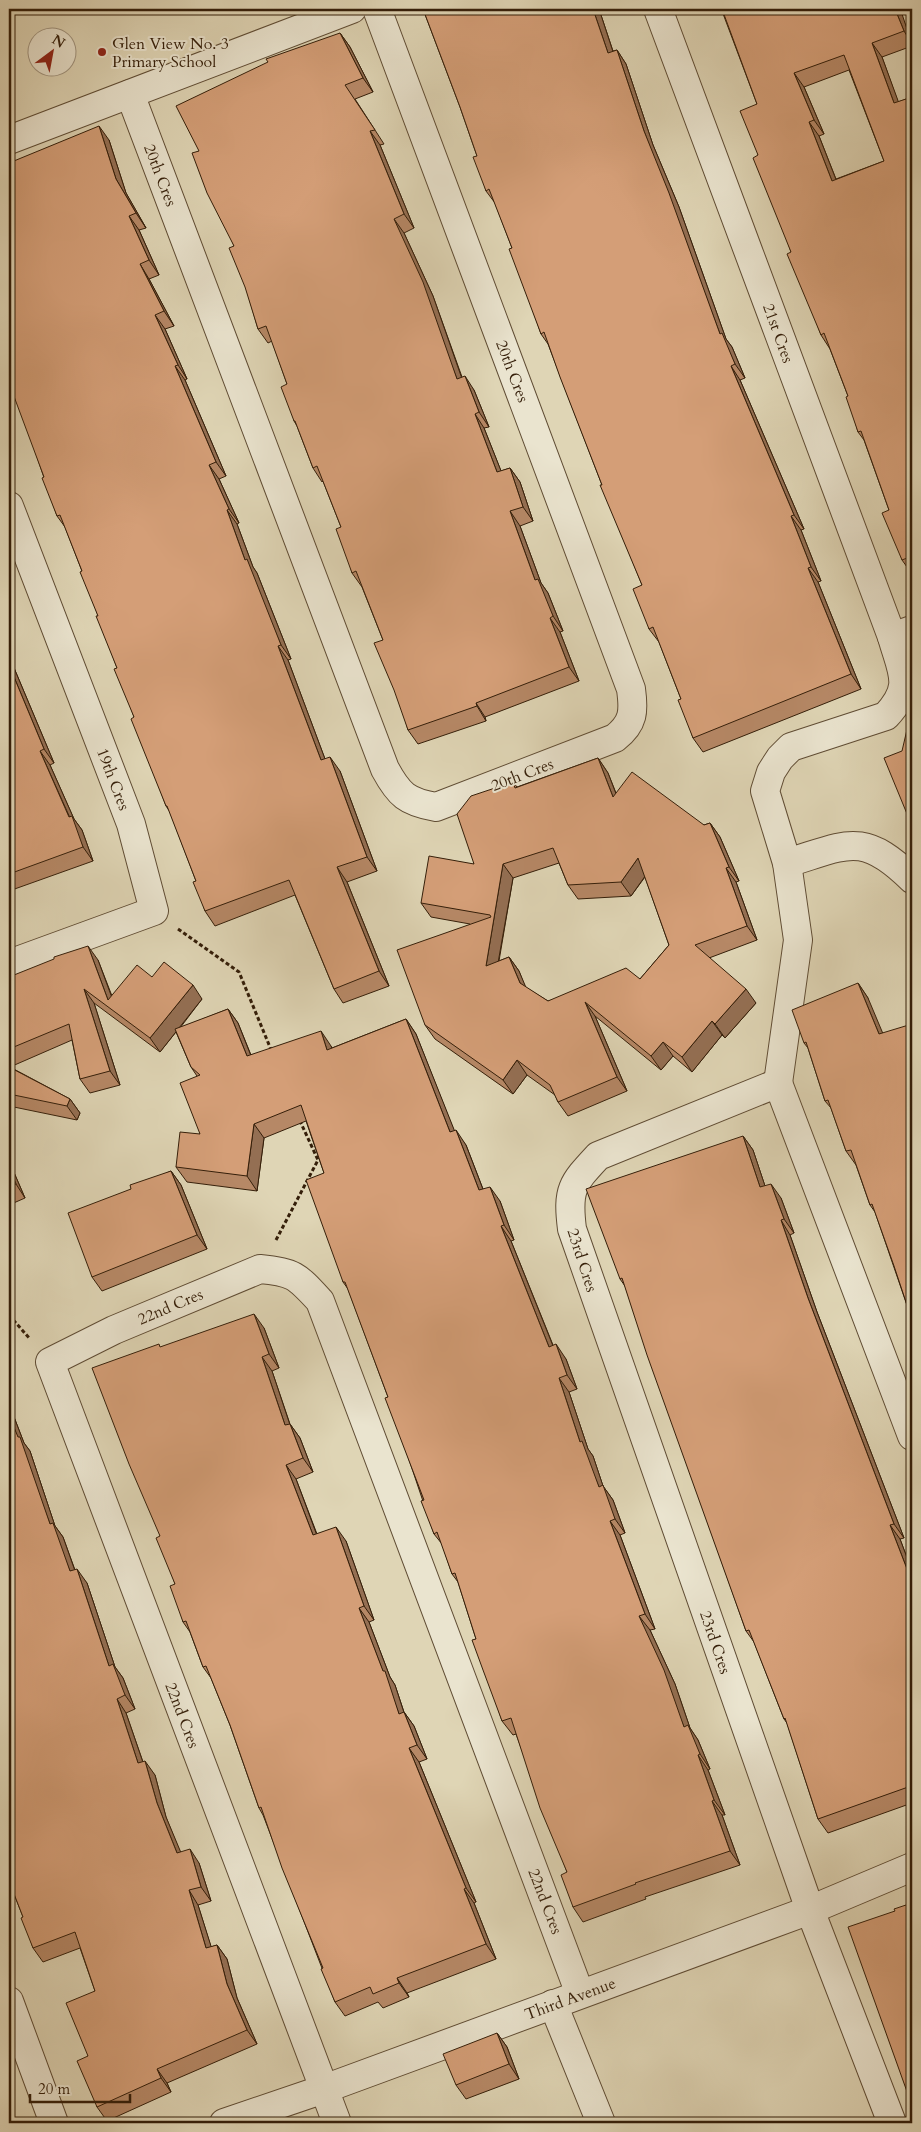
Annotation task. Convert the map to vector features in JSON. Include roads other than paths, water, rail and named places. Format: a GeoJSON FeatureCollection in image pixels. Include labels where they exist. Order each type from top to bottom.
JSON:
{"type":"FeatureCollection","features":[{"type":"Feature","properties":{"kind":"street"},"geometry":{"type":"LineString","coordinates":[[9,140],[352,9]]}},
{"type":"Feature","properties":{"kind":"street","name":"20th Cres"},"geometry":{"type":"LineString","coordinates":[[130,94],[385,769],[395,788],[408,800],[436,807],[615,738],[626,729],[634,709],[631,688],[377,9]]}},
{"type":"Feature","properties":{"kind":"street","name":"21st Cres"},"geometry":{"type":"LineString","coordinates":[[658,9],[902,634],[904,679],[903,693],[897,704],[886,716],[792,747],[780,758],[771,772],[765,791],[787,863],[798,940],[778,1083]]}},
{"type":"Feature","properties":{"kind":"street","name":"19th Cres"},"geometry":{"type":"LineString","coordinates":[[9,506],[131,824],[154,911],[9,964]]}},
{"type":"Feature","properties":{"kind":"street"},"geometry":{"type":"LineString","coordinates":[[787,863],[849,844],[870,847],[888,856],[912,879]]}},
{"type":"Feature","properties":{"kind":"street"},"geometry":{"type":"LineString","coordinates":[[778,1083],[912,1436]]}},
{"type":"Feature","properties":{"kind":"street","name":"23rd Cres"},"geometry":{"type":"LineString","coordinates":[[778,1083],[598,1156],[580,1175],[572,1188],[569,1203],[572,1229],[810,1910],[892,2123]]}},
{"type":"Feature","properties":{"kind":"street","name":"22nd Cres"},"geometry":{"type":"LineString","coordinates":[[324,2089],[50,1362],[114,1330],[260,1269],[286,1272],[301,1280],[320,1301],[580,1994]]}},
{"type":"Feature","properties":{"kind":"street","name":"Third Avenue"},"geometry":{"type":"LineString","coordinates":[[224,2123],[324,2089],[810,1910],[912,1867]]}},
{"type":"Feature","properties":{"kind":"street"},"geometry":{"type":"LineString","coordinates":[[9,2001],[54,2123]]}},
{"type":"Feature","properties":{"kind":"street"},"geometry":{"type":"LineString","coordinates":[[553,2004],[601,2123]]}},
{"type":"Feature","properties":{"kind":"street"},"geometry":{"type":"LineString","coordinates":[[324,2089],[337,2123]]}},
{"type":"Feature","properties":{"kind":"place","name":"Glen View No. 3 Primary School"},"geometry":{"type":"Point","coordinates":[102,52]}}]}
